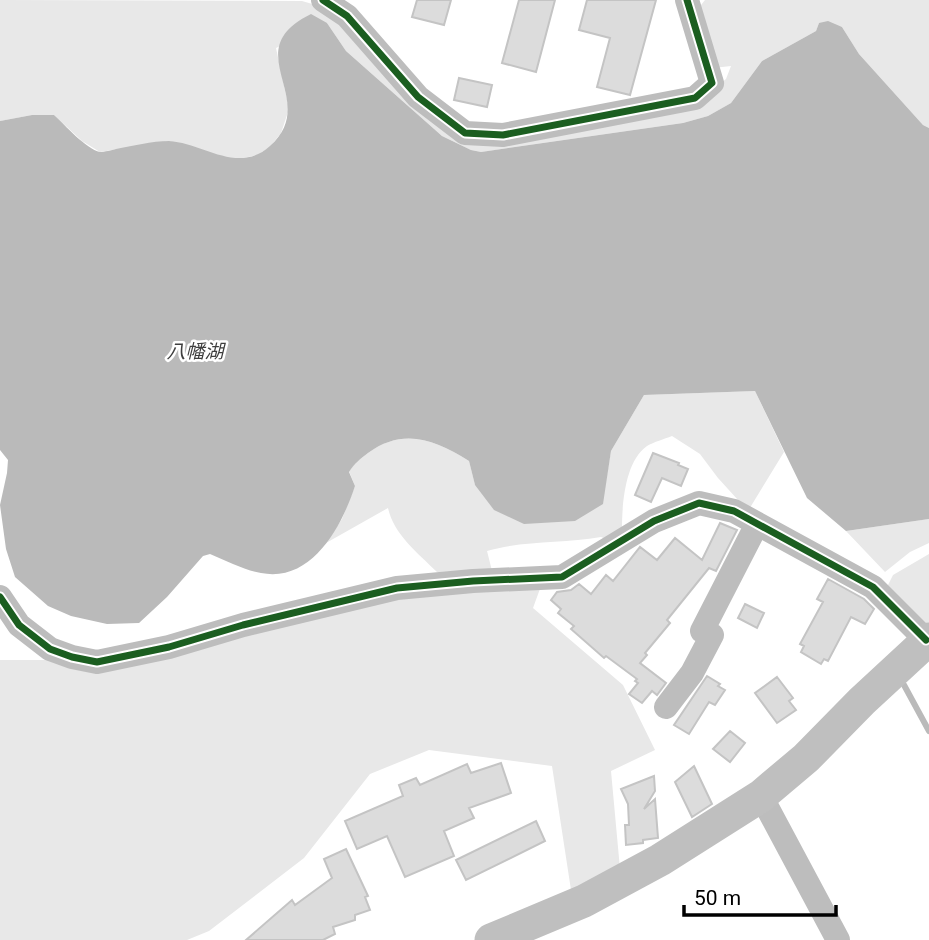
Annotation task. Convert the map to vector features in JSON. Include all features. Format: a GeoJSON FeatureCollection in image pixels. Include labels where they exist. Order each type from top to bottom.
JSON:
{"type":"FeatureCollection","features":[{"type":"Feature","properties":{"kind":"main road"},"geometry":{"type":"LineString","coordinates":[[491,940],[595,895],[660,860],[761,796],[806,758],[928,640]]}},
{"type":"Feature","properties":{"kind":"street"},"geometry":{"type":"LineString","coordinates":[[323,0],[347,16],[418,97],[465,133],[503,135],[695,98],[712,83],[687,0]]}},
{"type":"Feature","properties":{"kind":"street"},"geometry":{"type":"LineString","coordinates":[[0,597],[19,625],[50,649],[97,662],[169,647],[243,625],[397,588],[562,577],[654,521],[699,503],[734,511],[873,587],[928,640]]}},
{"type":"Feature","properties":{"kind":"street"},"geometry":{"type":"LineString","coordinates":[[666,707],[692,673],[712,635],[702,631],[757,524]]}},
{"type":"Feature","properties":{"kind":"street"},"geometry":{"type":"LineString","coordinates":[[761,796],[838,940]]}},
{"type":"Feature","properties":{"kind":"shaded area"},"geometry":{"type":"Polygon","coordinates":[[[0,0],[302,1],[326,8],[459,137],[693,106],[726,79],[731,66],[713,68],[697,10],[705,0],[929,0],[929,128],[923,125],[859,54],[842,27],[819,23],[816,31],[762,61],[731,103],[708,116],[683,123],[481,152],[442,136],[346,51],[327,23],[276,48],[289,109],[281,133],[270,147],[257,155],[235,160],[169,141],[100,152],[82,141],[54,115],[32,115],[0,121],[0,0]]]}},
{"type":"Feature","properties":{"kind":"shaded area"},"geometry":{"type":"Polygon","coordinates":[[[755,391],[784,452],[748,511],[700,454],[672,436],[647,446],[634,462],[626,484],[622,528],[606,539],[601,537],[501,548],[487,551],[492,571],[437,572],[401,535],[388,508],[326,543],[342,519],[355,486],[349,471],[368,453],[394,440],[419,439],[444,447],[469,461],[475,485],[602,504],[611,451],[644,395],[755,391]]]}},
{"type":"Feature","properties":{"kind":"shaded area"},"geometry":{"type":"Polygon","coordinates":[[[929,519],[929,543],[910,552],[885,572],[846,531],[929,519]]]}},
{"type":"Feature","properties":{"kind":"shaded area"},"geometry":{"type":"Polygon","coordinates":[[[929,554],[928,626],[887,587],[893,575],[929,554]]]}},
{"type":"Feature","properties":{"kind":"shaded area"},"geometry":{"type":"Polygon","coordinates":[[[541,586],[533,608],[623,685],[655,750],[611,771],[620,869],[571,890],[552,766],[429,750],[370,774],[304,858],[209,931],[187,940],[0,940],[0,660],[56,660],[422,593],[541,586]]]}},
{"type":"Feature","properties":{"kind":"water","name":"八幡湖"},"geometry":{"type":"Polygon","coordinates":[[[311,14],[327,23],[346,51],[442,136],[481,152],[683,123],[708,116],[731,103],[762,61],[816,31],[819,23],[828,21],[842,27],[859,54],[923,125],[929,128],[929,519],[846,531],[807,498],[755,391],[644,395],[611,451],[603,504],[575,521],[524,524],[494,510],[475,485],[469,461],[432,442],[419,439],[394,440],[368,453],[351,469],[349,472],[355,486],[342,518],[322,548],[310,560],[295,569],[279,574],[261,573],[210,554],[203,556],[167,597],[139,623],[107,624],[71,616],[48,606],[15,577],[6,549],[0,505],[8,460],[0,450],[0,121],[32,115],[54,115],[82,142],[100,152],[169,141],[233,158],[258,154],[270,146],[284,128],[288,111],[278,60],[280,44],[290,28],[311,14]]]}},
{"type":"Feature","properties":{"kind":"building"},"geometry":{"type":"Polygon","coordinates":[[[417,0],[451,0],[444,25],[412,17],[417,0]]]}},
{"type":"Feature","properties":{"kind":"building"},"geometry":{"type":"Polygon","coordinates":[[[519,0],[555,0],[536,72],[502,63],[519,0]]]}},
{"type":"Feature","properties":{"kind":"building"},"geometry":{"type":"Polygon","coordinates":[[[587,0],[656,0],[630,95],[597,87],[610,38],[579,30],[587,0]]]}},
{"type":"Feature","properties":{"kind":"building"},"geometry":{"type":"Polygon","coordinates":[[[459,78],[492,85],[487,107],[454,100],[459,78]]]}},
{"type":"Feature","properties":{"kind":"building"},"geometry":{"type":"Polygon","coordinates":[[[653,453],[688,469],[681,486],[662,478],[651,502],[635,495],[653,453]]]}},
{"type":"Feature","properties":{"kind":"building"},"geometry":{"type":"Polygon","coordinates":[[[720,523],[737,530],[716,571],[709,568],[667,620],[670,623],[645,653],[647,655],[640,663],[666,683],[657,695],[652,691],[642,703],[629,694],[638,683],[635,681],[637,679],[606,656],[604,658],[571,629],[574,626],[558,613],[561,609],[551,600],[557,592],[571,590],[579,584],[591,594],[606,575],[613,581],[640,547],[657,560],[675,538],[702,560],[720,523]]]}},
{"type":"Feature","properties":{"kind":"building"},"geometry":{"type":"Polygon","coordinates":[[[828,579],[864,599],[874,609],[865,624],[851,617],[828,661],[824,659],[821,664],[801,652],[804,646],[800,644],[823,602],[817,599],[828,579]]]}},
{"type":"Feature","properties":{"kind":"building"},"geometry":{"type":"Polygon","coordinates":[[[745,604],[764,613],[757,628],[738,618],[745,604]]]}},
{"type":"Feature","properties":{"kind":"building"},"geometry":{"type":"Polygon","coordinates":[[[707,676],[725,690],[715,705],[709,702],[689,734],[674,725],[707,676]]]}},
{"type":"Feature","properties":{"kind":"building"},"geometry":{"type":"Polygon","coordinates":[[[777,677],[793,698],[789,701],[796,710],[777,723],[755,693],[777,677]]]}},
{"type":"Feature","properties":{"kind":"building"},"geometry":{"type":"Polygon","coordinates":[[[730,731],[745,743],[730,762],[713,749],[730,731]]]}},
{"type":"Feature","properties":{"kind":"building"},"geometry":{"type":"Polygon","coordinates":[[[501,763],[511,793],[469,808],[474,818],[444,831],[454,856],[405,877],[387,836],[357,849],[345,821],[403,796],[399,785],[416,778],[420,785],[467,764],[471,773],[501,763]]]}},
{"type":"Feature","properties":{"kind":"building"},"geometry":{"type":"Polygon","coordinates":[[[694,766],[712,804],[692,817],[675,782],[694,766]]]}},
{"type":"Feature","properties":{"kind":"building"},"geometry":{"type":"Polygon","coordinates":[[[654,776],[655,791],[644,809],[655,799],[658,838],[626,845],[628,804],[621,789],[654,776]]]}},
{"type":"Feature","properties":{"kind":"building"},"geometry":{"type":"Polygon","coordinates":[[[536,821],[545,841],[466,880],[456,860],[536,821]]]}},
{"type":"Feature","properties":{"kind":"building"},"geometry":{"type":"Polygon","coordinates":[[[346,849],[368,896],[365,897],[370,910],[355,915],[355,920],[333,927],[335,934],[323,940],[246,940],[292,900],[295,905],[332,878],[324,859],[346,849]]]}},
{"type":"Feature","properties":{"kind":"waterway"},"geometry":{"type":"LineString","coordinates":[[904,685],[929,731]]}},
{"type":"Feature","properties":{"kind":"cycle path"},"geometry":{"type":"LineString","coordinates":[[323,0],[347,16],[418,97],[465,133],[503,135],[695,98],[712,83],[687,0]]}},
{"type":"Feature","properties":{"kind":"cycle path"},"geometry":{"type":"LineString","coordinates":[[0,597],[19,625],[50,649],[97,662],[169,647],[243,625],[397,588],[562,577],[654,521],[699,503],[734,511],[873,587],[926,640]]}}]}
